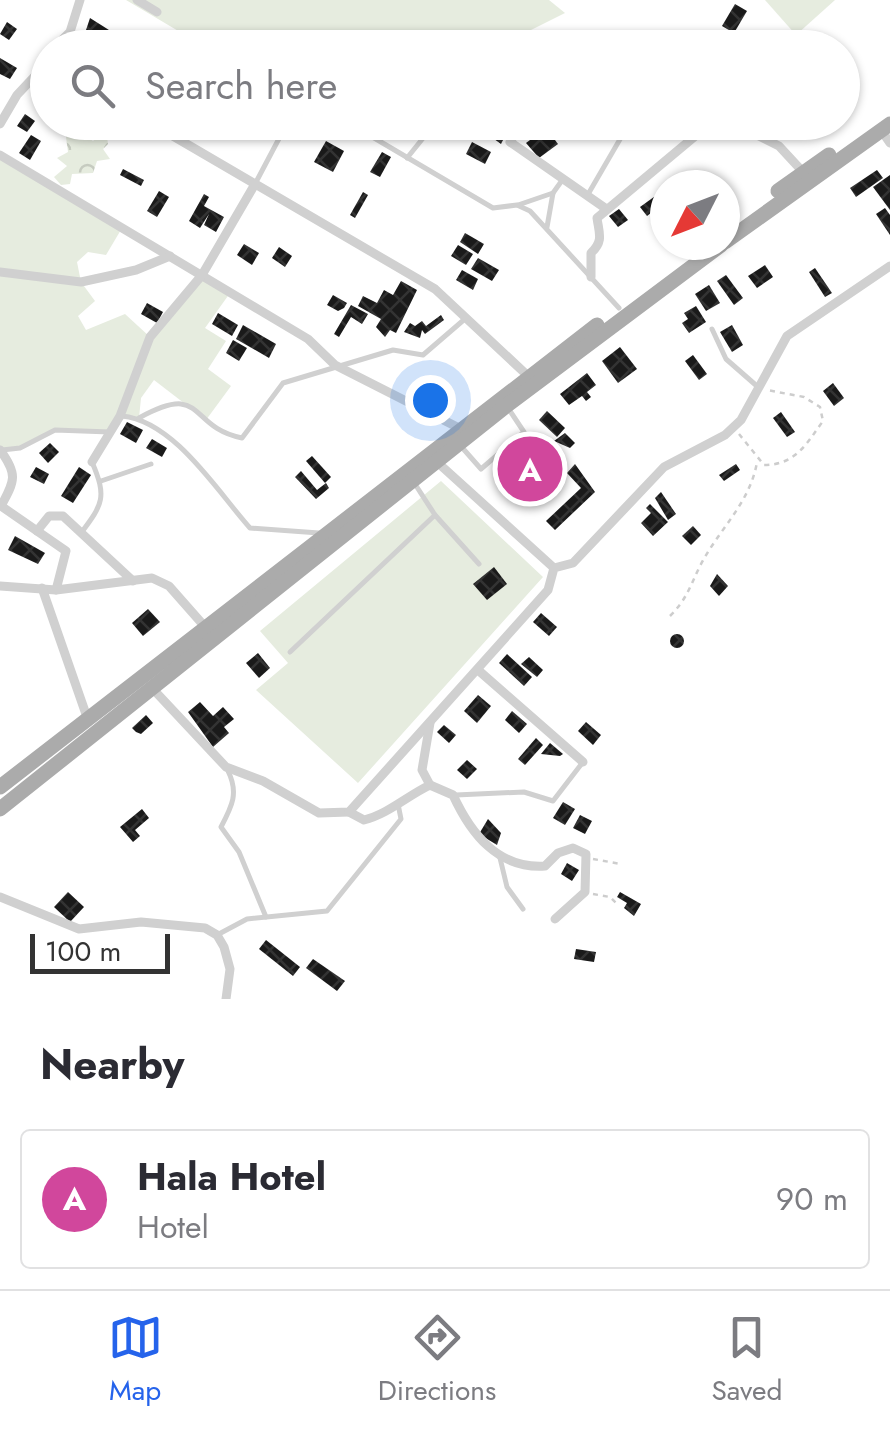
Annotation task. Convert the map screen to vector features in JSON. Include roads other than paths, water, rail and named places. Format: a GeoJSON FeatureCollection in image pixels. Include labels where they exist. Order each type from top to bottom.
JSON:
{"type":"FeatureCollection","features":[{"type":"Feature","properties":{"kind":"main road"},"geometry":{"type":"LineString","coordinates":[[860,134],[890,113]]}},
{"type":"Feature","properties":{"kind":"main road"},"geometry":{"type":"LineString","coordinates":[[740,232],[887,132]]}},
{"type":"Feature","properties":{"kind":"main road"},"geometry":{"type":"LineString","coordinates":[[740,219],[851,140]]}},
{"type":"Feature","properties":{"kind":"main road"},"geometry":{"type":"LineString","coordinates":[[0,787],[327,534],[413,481],[528,375],[685,260]]}},
{"type":"Feature","properties":{"kind":"main road"},"geometry":{"type":"LineString","coordinates":[[0,809],[463,435],[702,260]]}},
{"type":"Feature","properties":{"kind":"street"},"geometry":{"type":"LineString","coordinates":[[71,30],[80,0]]}},
{"type":"Feature","properties":{"kind":"street"},"geometry":{"type":"LineString","coordinates":[[137,0],[157,12]]}},
{"type":"Feature","properties":{"kind":"street"},"geometry":{"type":"LineString","coordinates":[[0,124],[30,82]]}},
{"type":"Feature","properties":{"kind":"street"},"geometry":{"type":"LineString","coordinates":[[180,140],[435,289],[528,375]]}},
{"type":"Feature","properties":{"kind":"street"},"geometry":{"type":"LineString","coordinates":[[511,140],[605,208]]}},
{"type":"Feature","properties":{"kind":"street"},"geometry":{"type":"LineString","coordinates":[[591,277],[591,254],[600,245],[597,218],[690,140]]}},
{"type":"Feature","properties":{"kind":"street"},"geometry":{"type":"LineString","coordinates":[[767,140],[779,146],[804,172]]}},
{"type":"Feature","properties":{"kind":"street"},"geometry":{"type":"LineString","coordinates":[[0,155],[308,339],[335,365],[463,435]]}},
{"type":"Feature","properties":{"kind":"street"},"geometry":{"type":"LineString","coordinates":[[92,462],[120,416],[150,337],[202,276],[255,184]]}},
{"type":"Feature","properties":{"kind":"street"},"geometry":{"type":"LineString","coordinates":[[0,272],[81,282],[136,270],[170,256]]}},
{"type":"Feature","properties":{"kind":"street"},"geometry":{"type":"LineString","coordinates":[[554,568],[573,563],[664,467],[732,428],[760,389],[787,336],[890,266]]}},
{"type":"Feature","properties":{"kind":"street"},"geometry":{"type":"LineString","coordinates":[[0,450],[14,468],[16,480],[1,506],[66,551],[56,590]]}},
{"type":"Feature","properties":{"kind":"street"},"geometry":{"type":"LineString","coordinates":[[437,462],[554,568]]}},
{"type":"Feature","properties":{"kind":"street"},"geometry":{"type":"LineString","coordinates":[[37,531],[49,516],[63,516],[132,580]]}},
{"type":"Feature","properties":{"kind":"street"},"geometry":{"type":"LineString","coordinates":[[349,812],[548,590],[554,568]]}},
{"type":"Feature","properties":{"kind":"street"},"geometry":{"type":"LineString","coordinates":[[0,586],[56,590],[152,578],[170,586],[206,628]]}},
{"type":"Feature","properties":{"kind":"street"},"geometry":{"type":"LineString","coordinates":[[42,588],[88,720]]}},
{"type":"Feature","properties":{"kind":"street"},"geometry":{"type":"LineString","coordinates":[[478,670],[583,762]]}},
{"type":"Feature","properties":{"kind":"street"},"geometry":{"type":"LineString","coordinates":[[152,688],[226,767],[263,781],[319,813],[349,812],[364,820],[381,816],[398,801],[430,786]]}},
{"type":"Feature","properties":{"kind":"street"},"geometry":{"type":"LineString","coordinates":[[430,723],[422,770],[430,786],[453,795],[467,826],[500,855],[522,868],[544,866],[558,852],[573,848],[586,858],[586,892],[556,920]]}},
{"type":"Feature","properties":{"kind":"street"},"geometry":{"type":"LineString","coordinates":[[0,897],[79,929],[141,922],[205,928],[217,935],[230,969],[226,999]]}},
{"type":"Feature","properties":{"kind":"lane"},"geometry":{"type":"LineString","coordinates":[[255,184],[278,140]]}},
{"type":"Feature","properties":{"kind":"lane"},"geometry":{"type":"LineString","coordinates":[[376,140],[493,208],[517,206],[553,193]]}},
{"type":"Feature","properties":{"kind":"lane"},"geometry":{"type":"LineString","coordinates":[[407,158],[422,140]]}},
{"type":"Feature","properties":{"kind":"lane"},"geometry":{"type":"LineString","coordinates":[[587,196],[620,140]]}},
{"type":"Feature","properties":{"kind":"lane"},"geometry":{"type":"LineString","coordinates":[[547,228],[553,193],[564,179]]}},
{"type":"Feature","properties":{"kind":"lane"},"geometry":{"type":"LineString","coordinates":[[517,206],[547,228],[620,308]]}},
{"type":"Feature","properties":{"kind":"lane"},"geometry":{"type":"LineString","coordinates":[[139,418],[168,402],[184,403],[226,435],[242,438],[283,383],[335,365],[361,363],[392,350],[423,355],[466,318]]}},
{"type":"Feature","properties":{"kind":"lane"},"geometry":{"type":"LineString","coordinates":[[712,329],[726,358],[760,389]]}},
{"type":"Feature","properties":{"kind":"lane"},"geometry":{"type":"LineString","coordinates":[[463,435],[481,469],[524,432],[506,406]]}},
{"type":"Feature","properties":{"kind":"lane"},"geometry":{"type":"LineString","coordinates":[[120,416],[139,418],[179,449],[250,528],[327,534]]}},
{"type":"Feature","properties":{"kind":"lane"},"geometry":{"type":"LineString","coordinates":[[0,450],[20,448],[55,430],[110,432]]}},
{"type":"Feature","properties":{"kind":"lane"},"geometry":{"type":"LineString","coordinates":[[82,533],[102,504],[100,482],[92,462]]}},
{"type":"Feature","properties":{"kind":"lane"},"geometry":{"type":"LineString","coordinates":[[100,482],[151,464]]}},
{"type":"Feature","properties":{"kind":"lane"},"geometry":{"type":"LineString","coordinates":[[413,481],[435,515],[479,564]]}},
{"type":"Feature","properties":{"kind":"lane"},"geometry":{"type":"LineString","coordinates":[[290,652],[435,515]]}},
{"type":"Feature","properties":{"kind":"lane"},"geometry":{"type":"LineString","coordinates":[[453,795],[474,798],[524,792],[553,801],[583,762]]}},
{"type":"Feature","properties":{"kind":"lane"},"geometry":{"type":"LineString","coordinates":[[226,767],[236,786],[233,806],[222,826],[239,852],[266,917]]}},
{"type":"Feature","properties":{"kind":"lane"},"geometry":{"type":"LineString","coordinates":[[217,935],[246,918],[326,911],[401,819],[398,801]]}},
{"type":"Feature","properties":{"kind":"lane"},"geometry":{"type":"LineString","coordinates":[[500,855],[507,887],[523,910]]}},
{"type":"Feature","properties":{"kind":"place","name":"Hala Hotel"},"geometry":{"type":"Point","coordinates":[530,469]}}]}
